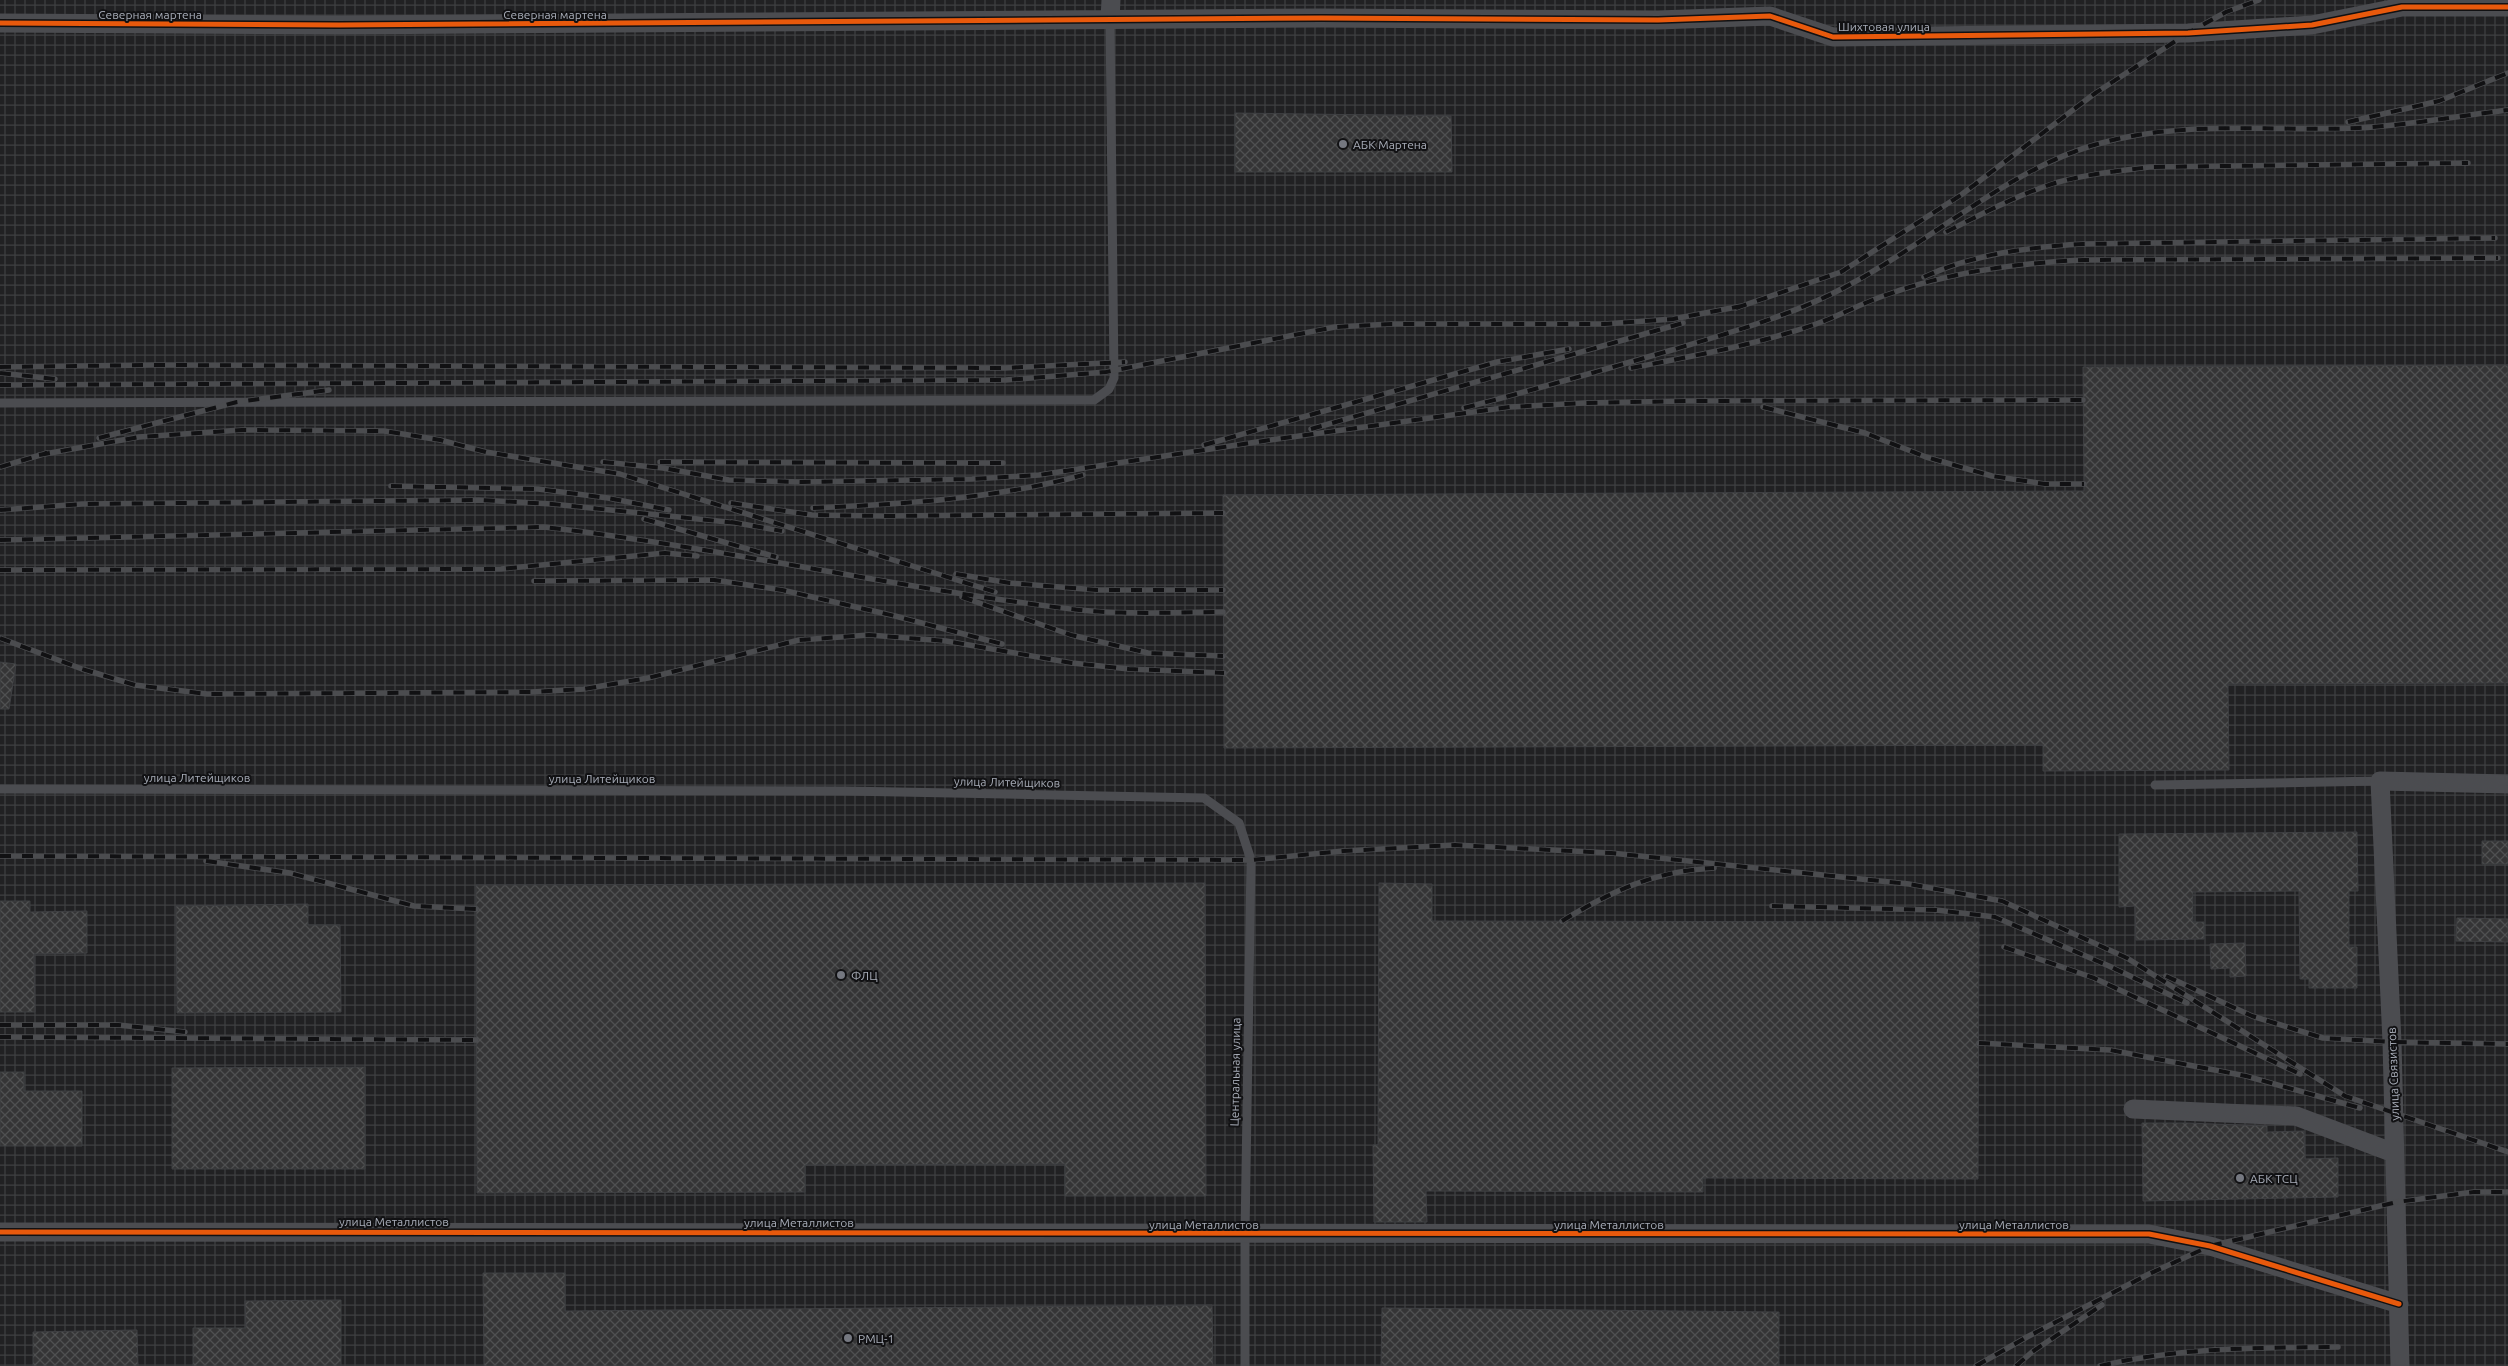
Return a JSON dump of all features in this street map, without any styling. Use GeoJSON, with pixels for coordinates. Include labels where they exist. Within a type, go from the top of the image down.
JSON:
{"type":"FeatureCollection","features":[{"type":"Feature","properties":{"kind":"street"},"geometry":{"type":"LineString","coordinates":[[1110,0],[1110,19]]}},
{"type":"Feature","properties":{"kind":"street","name":"Шихтовая улица"},"geometry":{"type":"LineString","coordinates":[[1110,19],[1658,20],[1770,16],[1832,37],[2188,33],[2312,25],[2402,6],[2508,7]]}},
{"type":"Feature","properties":{"kind":"street","name":"Северная мартена"},"geometry":{"type":"LineString","coordinates":[[0,23],[340,25],[1110,19]]}},
{"type":"Feature","properties":{"kind":"street"},"geometry":{"type":"LineString","coordinates":[[2380,781],[2508,784]]}},
{"type":"Feature","properties":{"kind":"street","name":"улица Связистов"},"geometry":{"type":"LineString","coordinates":[[2380,781],[2392,1042],[2400,1366]]}},
{"type":"Feature","properties":{"kind":"street"},"geometry":{"type":"LineString","coordinates":[[2133,1109],[2296,1116],[2394,1153]]}},
{"type":"Feature","properties":{"kind":"street","name":"улица Металлистов"},"geometry":{"type":"LineString","coordinates":[[0,1232],[2149,1234],[2210,1246],[2399,1304]]}},
{"type":"Feature","properties":{"kind":"lane"},"geometry":{"type":"LineString","coordinates":[[0,402],[1094,400],[1109,390],[1114,378],[1110,19]]}},
{"type":"Feature","properties":{"kind":"lane"},"geometry":{"type":"LineString","coordinates":[[2155,785],[2380,781]]}},
{"type":"Feature","properties":{"kind":"lane","name":"улица Литейщиков"},"geometry":{"type":"LineString","coordinates":[[0,789],[846,791],[1204,798]]}},
{"type":"Feature","properties":{"kind":"lane","name":"Центральная улица"},"geometry":{"type":"LineString","coordinates":[[1204,798],[1239,823],[1251,860],[1245,1234],[1245,1366]]}},
{"type":"Feature","properties":{"kind":"shaded area"},"geometry":{"type":"Polygon","coordinates":[[[0,0],[2508,0],[2508,1366],[0,1366],[0,0]]]}},
{"type":"Feature","properties":{"kind":"building","name":"АБК Мартена"},"geometry":{"type":"Polygon","coordinates":[[[1235,113],[1451,116],[1452,172],[1235,172],[1235,113]]]}},
{"type":"Feature","properties":{"kind":"building"},"geometry":{"type":"Polygon","coordinates":[[[2508,365],[2508,683],[2228,684],[2229,770],[2043,771],[2043,745],[1224,748],[1223,495],[2084,491],[2083,367],[2508,365]]]}},
{"type":"Feature","properties":{"kind":"building"},"geometry":{"type":"Polygon","coordinates":[[[0,662],[16,664],[9,709],[0,709],[0,662]]]}},
{"type":"Feature","properties":{"kind":"building"},"geometry":{"type":"Polygon","coordinates":[[[2357,832],[2358,891],[2349,891],[2349,947],[2357,947],[2357,988],[2309,988],[2309,979],[2300,979],[2299,891],[2193,892],[2193,922],[2204,922],[2204,939],[2136,940],[2135,906],[2119,907],[2119,834],[2357,832]]]}},
{"type":"Feature","properties":{"kind":"building"},"geometry":{"type":"Polygon","coordinates":[[[2482,841],[2508,841],[2508,864],[2482,864],[2482,841]]]}},
{"type":"Feature","properties":{"kind":"building","name":"ФЛЦ"},"geometry":{"type":"Polygon","coordinates":[[[1205,883],[1206,1196],[1065,1196],[1065,1164],[805,1165],[805,1192],[477,1193],[476,885],[1205,883]]]}},
{"type":"Feature","properties":{"kind":"building"},"geometry":{"type":"Polygon","coordinates":[[[1379,883],[1432,884],[1432,921],[1979,922],[1978,1179],[1703,1178],[1703,1192],[1426,1191],[1427,1222],[1374,1222],[1373,1145],[1378,1145],[1379,883]]]}},
{"type":"Feature","properties":{"kind":"building"},"geometry":{"type":"Polygon","coordinates":[[[0,901],[30,901],[30,912],[87,911],[87,953],[34,954],[35,1012],[0,1012],[0,901]]]}},
{"type":"Feature","properties":{"kind":"building"},"geometry":{"type":"Polygon","coordinates":[[[308,904],[308,925],[340,925],[341,1012],[177,1013],[176,906],[308,904]]]}},
{"type":"Feature","properties":{"kind":"building"},"geometry":{"type":"Polygon","coordinates":[[[2457,918],[2508,919],[2508,942],[2456,941],[2457,918]]]}},
{"type":"Feature","properties":{"kind":"building"},"geometry":{"type":"Polygon","coordinates":[[[2245,943],[2246,976],[2230,977],[2230,968],[2211,969],[2210,944],[2245,943]]]}},
{"type":"Feature","properties":{"kind":"building"},"geometry":{"type":"Polygon","coordinates":[[[365,1067],[365,1169],[172,1169],[172,1068],[365,1067]]]}},
{"type":"Feature","properties":{"kind":"building"},"geometry":{"type":"Polygon","coordinates":[[[0,1072],[24,1072],[24,1091],[82,1091],[82,1146],[0,1146],[0,1072]]]}},
{"type":"Feature","properties":{"kind":"building","name":"АБК ТСЦ"},"geometry":{"type":"Polygon","coordinates":[[[2142,1123],[2267,1126],[2267,1132],[2304,1131],[2305,1159],[2338,1158],[2338,1197],[2143,1201],[2142,1123]]]}},
{"type":"Feature","properties":{"kind":"building","name":"РМЦ-1"},"geometry":{"type":"Polygon","coordinates":[[[483,1273],[565,1273],[565,1311],[1212,1305],[1213,1366],[484,1366],[483,1273]]]}},
{"type":"Feature","properties":{"kind":"building"},"geometry":{"type":"Polygon","coordinates":[[[341,1300],[341,1366],[193,1366],[193,1328],[246,1328],[245,1301],[341,1300]]]}},
{"type":"Feature","properties":{"kind":"building"},"geometry":{"type":"Polygon","coordinates":[[[1382,1308],[1779,1312],[1779,1366],[1381,1366],[1382,1308]]]}},
{"type":"Feature","properties":{"kind":"building"},"geometry":{"type":"Polygon","coordinates":[[[137,1330],[138,1366],[33,1366],[33,1332],[137,1330]]]}},
{"type":"Feature","properties":{"kind":"railway"},"geometry":{"type":"LineString","coordinates":[[1736,308],[1841,272],[1961,195],[2094,94],[2188,33],[2226,12],[2259,0]]}},
{"type":"Feature","properties":{"kind":"railway"},"geometry":{"type":"LineString","coordinates":[[2348,122],[2439,101],[2508,73]]}},
{"type":"Feature","properties":{"kind":"railway"},"geometry":{"type":"LineString","coordinates":[[1464,408],[1695,343],[1762,322],[1807,305],[1828,296],[1879,268],[1999,189],[2062,157],[2094,145],[2127,137],[2193,129],[2378,127],[2508,110]]}},
{"type":"Feature","properties":{"kind":"railway"},"geometry":{"type":"LineString","coordinates":[[1946,232],[2027,193],[2055,183],[2114,171],[2150,167],[2468,163]]}},
{"type":"Feature","properties":{"kind":"railway"},"geometry":{"type":"LineString","coordinates":[[1924,277],[1982,257],[2063,245],[2495,238]]}},
{"type":"Feature","properties":{"kind":"railway"},"geometry":{"type":"LineString","coordinates":[[1631,368],[1770,338],[1816,324],[1877,298],[1910,287],[1934,280],[2008,266],[2083,260],[2498,258]]}},
{"type":"Feature","properties":{"kind":"railway"},"geometry":{"type":"LineString","coordinates":[[0,385],[1006,380],[1106,372],[1335,327],[1392,324],[1604,324],[1673,319],[1742,306]]}},
{"type":"Feature","properties":{"kind":"railway"},"geometry":{"type":"LineString","coordinates":[[1311,429],[1683,323]]}},
{"type":"Feature","properties":{"kind":"railway"},"geometry":{"type":"LineString","coordinates":[[1204,445],[1497,362],[1569,349]]}},
{"type":"Feature","properties":{"kind":"railway"},"geometry":{"type":"LineString","coordinates":[[0,367],[152,365],[1005,368],[1125,362]]}},
{"type":"Feature","properties":{"kind":"railway"},"geometry":{"type":"LineString","coordinates":[[0,373],[55,379]]}},
{"type":"Feature","properties":{"kind":"railway"},"geometry":{"type":"LineString","coordinates":[[99,438],[237,402],[329,390]]}},
{"type":"Feature","properties":{"kind":"railway"},"geometry":{"type":"LineString","coordinates":[[603,462],[663,468],[729,480],[802,482],[972,479],[1039,475],[1270,440],[1510,407],[1686,401],[2083,400]]}},
{"type":"Feature","properties":{"kind":"railway"},"geometry":{"type":"LineString","coordinates":[[1763,407],[1865,433],[1926,457],[1992,476],[2045,484],[2084,484]]}},
{"type":"Feature","properties":{"kind":"railway"},"geometry":{"type":"LineString","coordinates":[[39,455],[139,437],[242,430],[384,431],[440,440],[486,452],[620,474],[995,592]]}},
{"type":"Feature","properties":{"kind":"railway"},"geometry":{"type":"LineString","coordinates":[[0,467],[47,453]]}},
{"type":"Feature","properties":{"kind":"railway"},"geometry":{"type":"LineString","coordinates":[[660,462],[1003,463]]}},
{"type":"Feature","properties":{"kind":"railway"},"geometry":{"type":"LineString","coordinates":[[813,508],[881,505],[983,495],[1016,490],[1083,475]]}},
{"type":"Feature","properties":{"kind":"railway"},"geometry":{"type":"LineString","coordinates":[[391,486],[538,489],[608,498],[669,510]]}},
{"type":"Feature","properties":{"kind":"railway"},"geometry":{"type":"LineString","coordinates":[[0,510],[82,504],[479,500],[552,504],[737,523]]}},
{"type":"Feature","properties":{"kind":"railway"},"geometry":{"type":"LineString","coordinates":[[731,503],[812,515],[1223,513]]}},
{"type":"Feature","properties":{"kind":"railway"},"geometry":{"type":"LineString","coordinates":[[644,519],[776,557]]}},
{"type":"Feature","properties":{"kind":"railway"},"geometry":{"type":"LineString","coordinates":[[731,522],[782,531]]}},
{"type":"Feature","properties":{"kind":"railway"},"geometry":{"type":"LineString","coordinates":[[0,540],[544,527],[678,546],[945,591],[1079,610],[1133,613],[1223,612]]}},
{"type":"Feature","properties":{"kind":"railway"},"geometry":{"type":"LineString","coordinates":[[0,570],[501,569],[665,553],[697,556]]}},
{"type":"Feature","properties":{"kind":"railway"},"geometry":{"type":"LineString","coordinates":[[956,574],[1010,583],[1097,590],[1223,590]]}},
{"type":"Feature","properties":{"kind":"railway"},"geometry":{"type":"LineString","coordinates":[[534,581],[714,580],[782,590],[895,616],[1002,644]]}},
{"type":"Feature","properties":{"kind":"railway"},"geometry":{"type":"LineString","coordinates":[[962,597],[1071,635],[1148,653],[1223,656]]}},
{"type":"Feature","properties":{"kind":"railway"},"geometry":{"type":"LineString","coordinates":[[0,638],[82,669],[135,685],[207,694],[531,692],[584,689],[648,678],[799,640],[869,635],[946,641],[1072,663],[1129,669],[1224,673]]}},
{"type":"Feature","properties":{"kind":"railway"},"geometry":{"type":"LineString","coordinates":[[0,856],[1251,860],[1343,851],[1455,845],[1611,853],[1909,884],[2002,901],[2127,958],[2345,1096],[2508,1152]]}},
{"type":"Feature","properties":{"kind":"railway"},"geometry":{"type":"LineString","coordinates":[[206,861],[290,873],[414,906],[476,909]]}},
{"type":"Feature","properties":{"kind":"railway"},"geometry":{"type":"LineString","coordinates":[[1562,921],[1598,900],[1634,884],[1672,873],[1714,868]]}},
{"type":"Feature","properties":{"kind":"railway"},"geometry":{"type":"LineString","coordinates":[[1772,906],[1936,910],[1995,917],[2109,966],[2187,1003]]}},
{"type":"Feature","properties":{"kind":"railway"},"geometry":{"type":"LineString","coordinates":[[2004,947],[2094,978],[2300,1074]]}},
{"type":"Feature","properties":{"kind":"railway"},"geometry":{"type":"LineString","coordinates":[[2166,976],[2252,1016],[2323,1038],[2392,1042],[2508,1044]]}},
{"type":"Feature","properties":{"kind":"railway"},"geometry":{"type":"LineString","coordinates":[[0,1025],[118,1025],[185,1032]]}},
{"type":"Feature","properties":{"kind":"railway"},"geometry":{"type":"LineString","coordinates":[[0,1037],[476,1040]]}},
{"type":"Feature","properties":{"kind":"railway"},"geometry":{"type":"LineString","coordinates":[[1979,1043],[2110,1050],[2246,1076],[2360,1108]]}},
{"type":"Feature","properties":{"kind":"railway"},"geometry":{"type":"LineString","coordinates":[[1976,1366],[2027,1337],[2149,1274],[2210,1246],[2397,1202],[2474,1192],[2508,1192]]}},
{"type":"Feature","properties":{"kind":"railway"},"geometry":{"type":"LineString","coordinates":[[2016,1366],[2032,1352],[2102,1305]]}},
{"type":"Feature","properties":{"kind":"railway"},"geometry":{"type":"LineString","coordinates":[[2100,1366],[2159,1355],[2189,1352],[2248,1348],[2338,1347]]}},
{"type":"Feature","properties":{"kind":"cycle path"},"geometry":{"type":"LineString","coordinates":[[0,23],[339,25],[1321,18],[1658,20],[1770,16],[1833,37],[2188,33],[2312,25],[2402,7],[2508,7]]}},
{"type":"Feature","properties":{"kind":"cycle path"},"geometry":{"type":"LineString","coordinates":[[0,1232],[2149,1234],[2210,1246],[2399,1304]]}},
{"type":"Feature","properties":{"kind":"place","name":"АБК Мартена"},"geometry":{"type":"Point","coordinates":[1343,144]}},
{"type":"Feature","properties":{"kind":"place","name":"ФЛЦ"},"geometry":{"type":"Point","coordinates":[841,975]}},
{"type":"Feature","properties":{"kind":"place","name":"АБК ТСЦ"},"geometry":{"type":"Point","coordinates":[2240,1178]}},
{"type":"Feature","properties":{"kind":"place","name":"РМЦ-1"},"geometry":{"type":"Point","coordinates":[848,1338]}}]}
